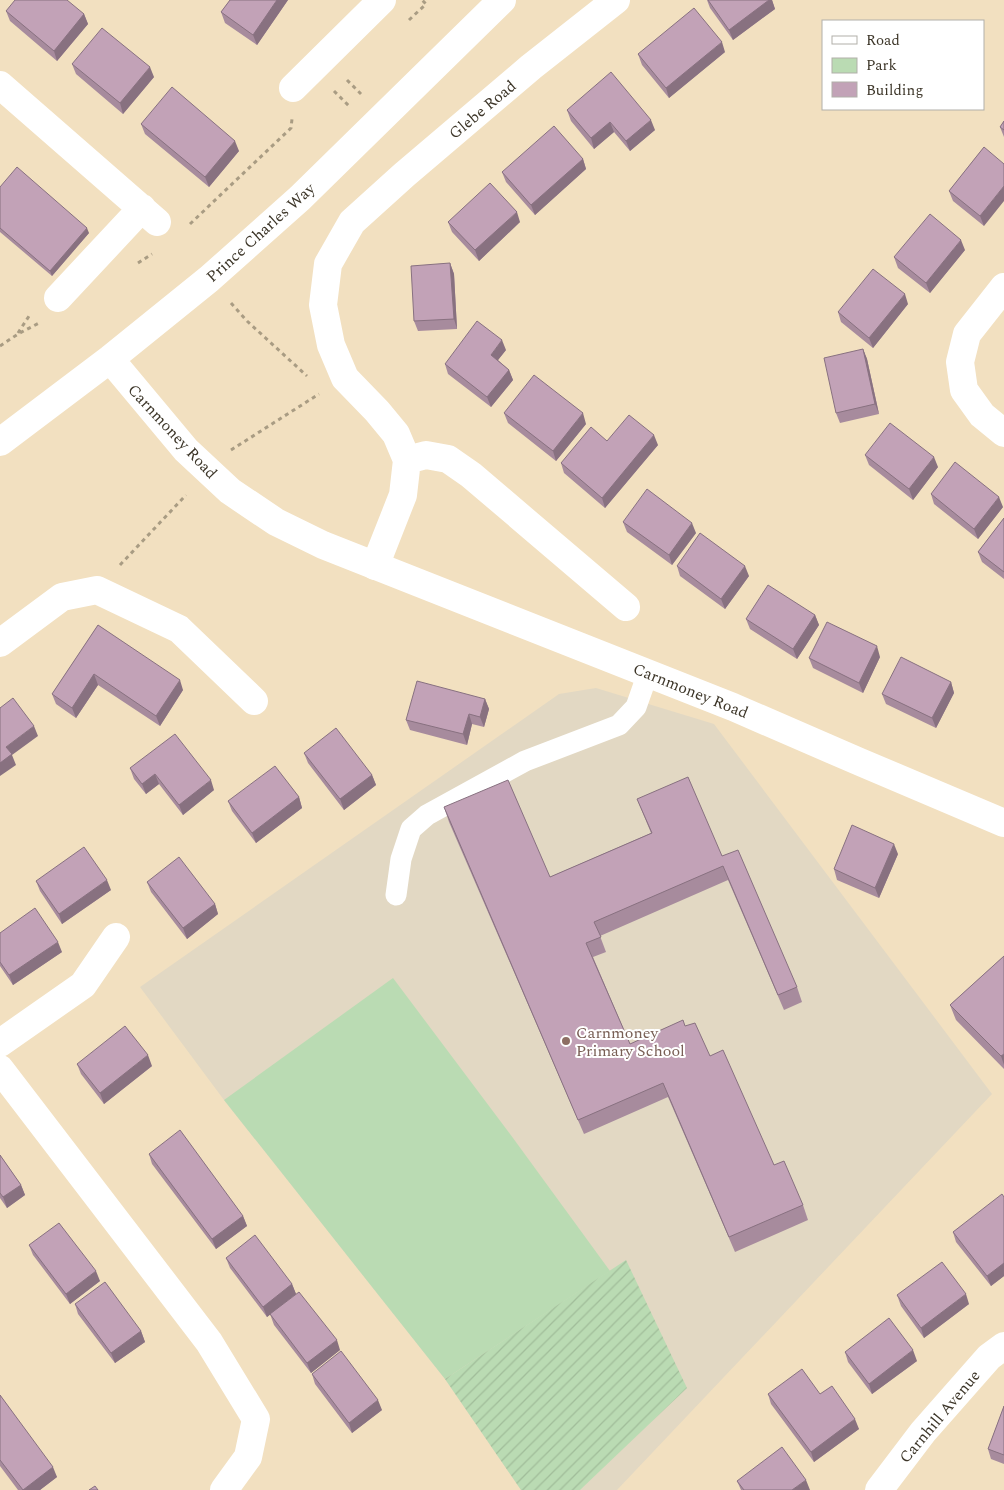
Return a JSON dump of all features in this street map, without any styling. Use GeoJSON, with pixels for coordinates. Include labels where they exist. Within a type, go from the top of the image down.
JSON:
{"type":"FeatureCollection","features":[{"type":"Feature","properties":{"kind":"street","name":"Prince Charles Way"},"geometry":{"type":"LineString","coordinates":[[0,442],[110,359],[209,278],[300,198],[502,0]]}},
{"type":"Feature","properties":{"kind":"street","name":"Glebe Road"},"geometry":{"type":"LineString","coordinates":[[407,460],[396,434],[345,378],[331,345],[323,305],[328,264],[352,222],[531,67],[616,0]]}},
{"type":"Feature","properties":{"kind":"street"},"geometry":{"type":"LineString","coordinates":[[293,88],[371,4]]}},
{"type":"Feature","properties":{"kind":"street"},"geometry":{"type":"LineString","coordinates":[[0,85],[149,215],[58,298]]}},
{"type":"Feature","properties":{"kind":"street"},"geometry":{"type":"LineString","coordinates":[[1004,287],[967,334],[960,362],[964,390],[982,415],[1004,433]]}},
{"type":"Feature","properties":{"kind":"street","name":"Carnmoney Road"},"geometry":{"type":"LineString","coordinates":[[110,359],[186,450],[230,491],[276,522],[323,545],[733,707],[1004,823]]}},
{"type":"Feature","properties":{"kind":"street"},"geometry":{"type":"LineString","coordinates":[[375,566],[403,495],[407,460],[426,455],[448,459],[471,475],[626,607]]}},
{"type":"Feature","properties":{"kind":"street"},"geometry":{"type":"LineString","coordinates":[[0,643],[62,597],[97,590],[180,628],[254,701]]}},
{"type":"Feature","properties":{"kind":"street"},"geometry":{"type":"LineString","coordinates":[[0,1043],[83,985],[116,936]]}},
{"type":"Feature","properties":{"kind":"street"},"geometry":{"type":"LineString","coordinates":[[0,1069],[209,1342],[256,1419],[248,1457],[224,1490]]}},
{"type":"Feature","properties":{"kind":"street","name":"Carnhill Avenue"},"geometry":{"type":"LineString","coordinates":[[879,1490],[930,1425],[989,1358],[1004,1346]]}},
{"type":"Feature","properties":{"kind":"lane"},"geometry":{"type":"LineString","coordinates":[[396,895],[401,859],[411,829],[416,824],[427,815],[525,761],[619,725],[636,707],[648,673]]}},
{"type":"Feature","properties":{"kind":"path"},"geometry":{"type":"LineString","coordinates":[[406,23],[426,4],[422,0]]}},
{"type":"Feature","properties":{"kind":"path"},"geometry":{"type":"LineString","coordinates":[[312,69],[378,122]]}},
{"type":"Feature","properties":{"kind":"path"},"geometry":{"type":"LineString","coordinates":[[353,74],[346,81],[378,122]]}},
{"type":"Feature","properties":{"kind":"path"},"geometry":{"type":"LineString","coordinates":[[209,278],[247,322],[309,378]]}},
{"type":"Feature","properties":{"kind":"shaded area","name":"Carnmoney Primary School"},"geometry":{"type":"Polygon","coordinates":[[[596,688],[714,724],[992,1094],[617,1490],[521,1490],[445,1379],[224,1100],[140,987],[559,694],[596,688]]]}},
{"type":"Feature","properties":{"kind":"green space"},"geometry":{"type":"Polygon","coordinates":[[[393,978],[610,1271],[445,1379],[224,1100],[393,978]]]}},
{"type":"Feature","properties":{"kind":"green space"},"geometry":{"type":"Polygon","coordinates":[[[626,1260],[687,1388],[580,1490],[521,1490],[445,1379],[626,1260]]]}},
{"type":"Feature","properties":{"kind":"building"},"geometry":{"type":"Polygon","coordinates":[[[15,0],[67,0],[84,14],[54,51],[6,11],[15,0]]]}},
{"type":"Feature","properties":{"kind":"building"},"geometry":{"type":"Polygon","coordinates":[[[230,0],[277,0],[253,35],[221,12],[230,0]]]}},
{"type":"Feature","properties":{"kind":"building"},"geometry":{"type":"Polygon","coordinates":[[[708,0],[769,0],[729,30],[708,0]]]}},
{"type":"Feature","properties":{"kind":"building"},"geometry":{"type":"Polygon","coordinates":[[[694,8],[722,42],[666,88],[638,54],[694,8]]]}},
{"type":"Feature","properties":{"kind":"building"},"geometry":{"type":"Polygon","coordinates":[[[102,28],[150,67],[120,103],[72,64],[102,28]]]}},
{"type":"Feature","properties":{"kind":"building"},"geometry":{"type":"Polygon","coordinates":[[[611,72],[651,120],[626,141],[610,122],[591,138],[567,110],[611,72]]]}},
{"type":"Feature","properties":{"kind":"building"},"geometry":{"type":"Polygon","coordinates":[[[172,87],[235,141],[205,177],[141,124],[172,87]]]}},
{"type":"Feature","properties":{"kind":"building"},"geometry":{"type":"Polygon","coordinates":[[[1004,121],[1004,130],[1000,127],[1004,121]]]}},
{"type":"Feature","properties":{"kind":"building"},"geometry":{"type":"Polygon","coordinates":[[[554,126],[583,159],[531,205],[502,172],[554,126]]]}},
{"type":"Feature","properties":{"kind":"building"},"geometry":{"type":"Polygon","coordinates":[[[984,147],[1004,164],[1004,186],[980,216],[949,191],[984,147]]]}},
{"type":"Feature","properties":{"kind":"building"},"geometry":{"type":"Polygon","coordinates":[[[17,167],[87,228],[50,271],[0,228],[0,187],[17,167]]]}},
{"type":"Feature","properties":{"kind":"building"},"geometry":{"type":"Polygon","coordinates":[[[490,183],[517,212],[475,250],[448,222],[490,183]]]}},
{"type":"Feature","properties":{"kind":"building"},"geometry":{"type":"Polygon","coordinates":[[[930,214],[961,240],[926,283],[894,257],[930,214]]]}},
{"type":"Feature","properties":{"kind":"building"},"geometry":{"type":"Polygon","coordinates":[[[450,263],[454,319],[414,321],[411,266],[450,263]]]}},
{"type":"Feature","properties":{"kind":"building"},"geometry":{"type":"Polygon","coordinates":[[[873,269],[905,294],[869,338],[838,312],[873,269]]]}},
{"type":"Feature","properties":{"kind":"building"},"geometry":{"type":"Polygon","coordinates":[[[477,321],[502,340],[491,355],[509,370],[487,397],[445,364],[477,321]]]}},
{"type":"Feature","properties":{"kind":"building"},"geometry":{"type":"Polygon","coordinates":[[[863,349],[875,404],[836,413],[824,358],[863,349]]]}},
{"type":"Feature","properties":{"kind":"building"},"geometry":{"type":"Polygon","coordinates":[[[534,375],[583,413],[553,451],[504,413],[534,375]]]}},
{"type":"Feature","properties":{"kind":"building"},"geometry":{"type":"Polygon","coordinates":[[[629,415],[654,435],[602,498],[561,463],[591,427],[607,441],[629,415]]]}},
{"type":"Feature","properties":{"kind":"building"},"geometry":{"type":"Polygon","coordinates":[[[890,423],[934,457],[909,489],[865,455],[890,423]]]}},
{"type":"Feature","properties":{"kind":"building"},"geometry":{"type":"Polygon","coordinates":[[[955,462],[999,497],[974,529],[931,494],[955,462]]]}},
{"type":"Feature","properties":{"kind":"building"},"geometry":{"type":"Polygon","coordinates":[[[647,489],[692,523],[669,555],[623,522],[647,489]]]}},
{"type":"Feature","properties":{"kind":"building"},"geometry":{"type":"Polygon","coordinates":[[[1004,518],[1004,572],[978,552],[1004,518]]]}},
{"type":"Feature","properties":{"kind":"building"},"geometry":{"type":"Polygon","coordinates":[[[700,533],[745,566],[721,599],[677,566],[700,533]]]}},
{"type":"Feature","properties":{"kind":"building"},"geometry":{"type":"Polygon","coordinates":[[[768,585],[815,615],[793,649],[746,619],[768,585]]]}},
{"type":"Feature","properties":{"kind":"building"},"geometry":{"type":"Polygon","coordinates":[[[827,622],[877,646],[859,683],[809,658],[827,622]]]}},
{"type":"Feature","properties":{"kind":"building"},"geometry":{"type":"Polygon","coordinates":[[[98,625],[180,680],[156,716],[94,674],[72,708],[52,694],[98,625]]]}},
{"type":"Feature","properties":{"kind":"building"},"geometry":{"type":"Polygon","coordinates":[[[901,657],[951,682],[932,718],[882,694],[901,657]]]}},
{"type":"Feature","properties":{"kind":"building"},"geometry":{"type":"Polygon","coordinates":[[[417,681],[485,699],[480,717],[469,714],[463,734],[406,720],[417,681]]]}},
{"type":"Feature","properties":{"kind":"building"},"geometry":{"type":"Polygon","coordinates":[[[13,698],[34,726],[6,747],[12,754],[0,763],[0,708],[13,698]]]}},
{"type":"Feature","properties":{"kind":"building"},"geometry":{"type":"Polygon","coordinates":[[[336,728],[372,775],[340,799],[304,753],[336,728]]]}},
{"type":"Feature","properties":{"kind":"building"},"geometry":{"type":"Polygon","coordinates":[[[175,734],[211,780],[179,805],[155,774],[142,784],[130,768],[175,734]]]}},
{"type":"Feature","properties":{"kind":"building"},"geometry":{"type":"Polygon","coordinates":[[[275,766],[299,797],[252,833],[228,801],[275,766]]]}},
{"type":"Feature","properties":{"kind":"building"},"geometry":{"type":"Polygon","coordinates":[[[688,777],[722,856],[738,850],[797,987],[778,995],[723,866],[594,922],[601,937],[586,943],[630,1044],[683,1020],[685,1026],[695,1023],[710,1056],[723,1050],[774,1165],[784,1161],[803,1205],[729,1237],[663,1083],[578,1120],[444,807],[508,780],[550,877],[652,833],[637,799],[688,777]]]}},
{"type":"Feature","properties":{"kind":"building"},"geometry":{"type":"Polygon","coordinates":[[[852,825],[894,844],[875,888],[834,869],[852,825]]]}},
{"type":"Feature","properties":{"kind":"building"},"geometry":{"type":"Polygon","coordinates":[[[84,847],[107,880],[59,914],[36,881],[84,847]]]}},
{"type":"Feature","properties":{"kind":"building"},"geometry":{"type":"Polygon","coordinates":[[[179,857],[215,904],[183,928],[147,882],[179,857]]]}},
{"type":"Feature","properties":{"kind":"building"},"geometry":{"type":"Polygon","coordinates":[[[35,908],[58,942],[9,975],[0,962],[0,933],[35,908]]]}},
{"type":"Feature","properties":{"kind":"building"},"geometry":{"type":"Polygon","coordinates":[[[1004,956],[1004,1054],[1001,1056],[950,1005],[1004,956]]]}},
{"type":"Feature","properties":{"kind":"building"},"geometry":{"type":"Polygon","coordinates":[[[125,1026],[148,1055],[100,1093],[77,1064],[125,1026]]]}},
{"type":"Feature","properties":{"kind":"building"},"geometry":{"type":"Polygon","coordinates":[[[180,1130],[243,1216],[212,1239],[149,1154],[180,1130]]]}},
{"type":"Feature","properties":{"kind":"building"},"geometry":{"type":"Polygon","coordinates":[[[0,1155],[21,1185],[3,1197],[0,1193],[0,1155]]]}},
{"type":"Feature","properties":{"kind":"building"},"geometry":{"type":"Polygon","coordinates":[[[1002,1194],[1004,1197],[1004,1263],[987,1276],[953,1232],[1002,1194]]]}},
{"type":"Feature","properties":{"kind":"building"},"geometry":{"type":"Polygon","coordinates":[[[59,1223],[96,1271],[66,1294],[29,1245],[59,1223]]]}},
{"type":"Feature","properties":{"kind":"building"},"geometry":{"type":"Polygon","coordinates":[[[255,1235],[292,1284],[263,1307],[226,1258],[255,1235]]]}},
{"type":"Feature","properties":{"kind":"building"},"geometry":{"type":"Polygon","coordinates":[[[942,1262],[966,1294],[921,1328],[897,1295],[942,1262]]]}},
{"type":"Feature","properties":{"kind":"building"},"geometry":{"type":"Polygon","coordinates":[[[105,1282],[141,1331],[111,1353],[75,1304],[105,1282]]]}},
{"type":"Feature","properties":{"kind":"building"},"geometry":{"type":"Polygon","coordinates":[[[299,1292],[337,1340],[307,1363],[270,1314],[299,1292]]]}},
{"type":"Feature","properties":{"kind":"building"},"geometry":{"type":"Polygon","coordinates":[[[889,1318],[913,1350],[869,1384],[845,1352],[889,1318]]]}},
{"type":"Feature","properties":{"kind":"building"},"geometry":{"type":"Polygon","coordinates":[[[341,1351],[378,1400],[349,1423],[312,1374],[341,1351]]]}},
{"type":"Feature","properties":{"kind":"building"},"geometry":{"type":"Polygon","coordinates":[[[802,1369],[820,1394],[832,1386],[855,1419],[811,1452],[768,1394],[802,1369]]]}},
{"type":"Feature","properties":{"kind":"building"},"geometry":{"type":"Polygon","coordinates":[[[0,1395],[53,1467],[23,1490],[0,1460],[0,1395]]]}},
{"type":"Feature","properties":{"kind":"building"},"geometry":{"type":"Polygon","coordinates":[[[1004,1406],[1004,1455],[988,1449],[1004,1406]]]}},
{"type":"Feature","properties":{"kind":"building"},"geometry":{"type":"Polygon","coordinates":[[[782,1447],[806,1480],[792,1490],[744,1490],[737,1481],[782,1447]]]}},
{"type":"Feature","properties":{"kind":"building"},"geometry":{"type":"Polygon","coordinates":[[[95,1486],[98,1490],[89,1490],[95,1486]]]}},
{"type":"Feature","properties":{"kind":"place","name":"Carnmoney Primary School"},"geometry":{"type":"Point","coordinates":[566,1041]}}]}
